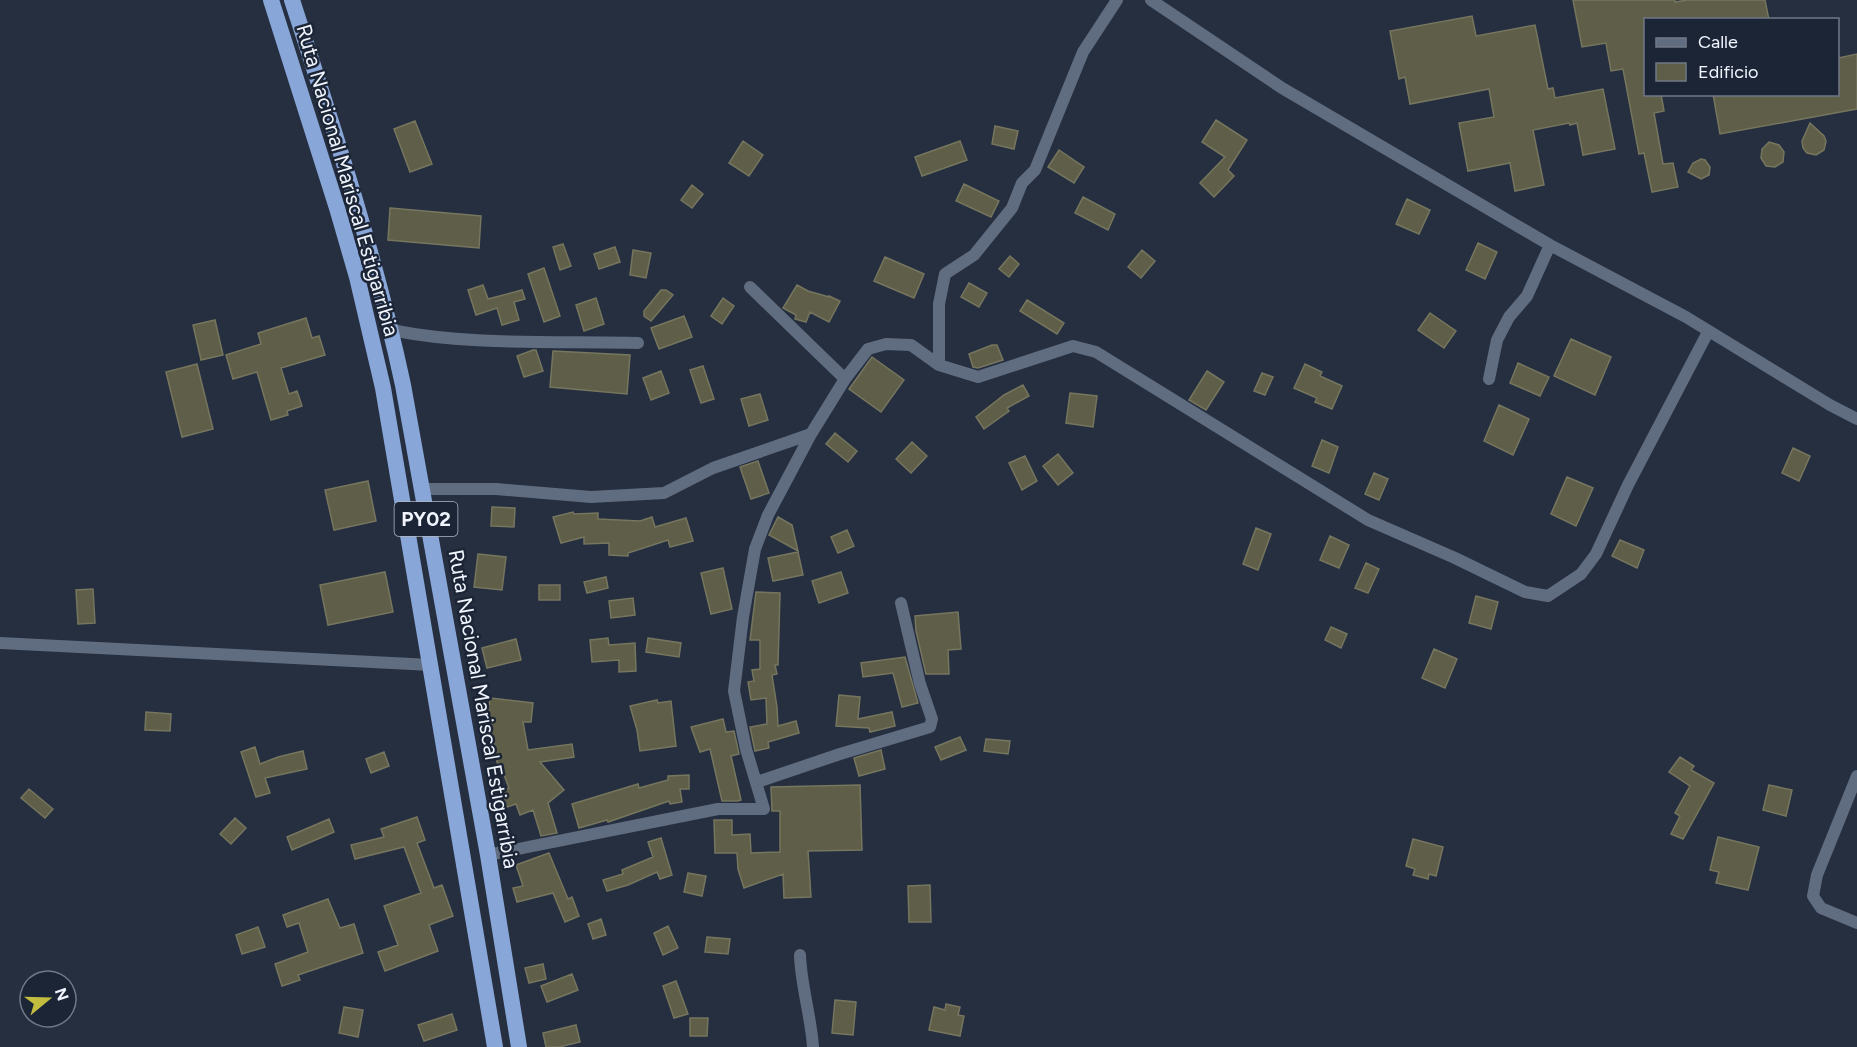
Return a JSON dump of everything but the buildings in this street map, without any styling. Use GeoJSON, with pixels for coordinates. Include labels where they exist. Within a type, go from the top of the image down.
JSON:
{"type":"FeatureCollection","features":[{"type":"Feature","properties":{"kind":"highway","name":"Ruta Nacional Mariscal Estigarribia"},"geometry":{"type":"LineString","coordinates":[[271,0],[338,208],[383,388],[495,1047]]}},
{"type":"Feature","properties":{"kind":"highway","name":"Ruta Nacional Mariscal Estigarribia"},"geometry":{"type":"LineString","coordinates":[[292,0],[357,202],[403,385],[488,855],[519,1047]]}},
{"type":"Feature","properties":{"kind":"street"},"geometry":{"type":"LineString","coordinates":[[939,364],[939,304],[945,274],[974,255],[1011,207],[1022,183],[1035,170],[1083,52],[1117,0]]}},
{"type":"Feature","properties":{"kind":"street"},"geometry":{"type":"LineString","coordinates":[[1151,0],[1282,88],[1550,245],[1686,317],[1830,405],[1857,419]]}},
{"type":"Feature","properties":{"kind":"street"},"geometry":{"type":"LineString","coordinates":[[1489,379],[1497,340],[1509,317],[1527,296],[1550,245]]}},
{"type":"Feature","properties":{"kind":"street"},"geometry":{"type":"LineString","coordinates":[[750,287],[845,379]]}},
{"type":"Feature","properties":{"kind":"street"},"geometry":{"type":"LineString","coordinates":[[391,330],[423,336],[483,340],[638,343]]}},
{"type":"Feature","properties":{"kind":"street"},"geometry":{"type":"LineString","coordinates":[[488,855],[718,809],[764,809],[746,749],[735,692],[743,617],[755,549],[768,515],[811,434],[845,379],[868,349],[886,344],[911,345],[939,364],[978,377],[1073,346],[1096,352],[1368,520],[1525,592],[1548,596],[1581,574],[1596,555],[1648,445],[1708,332]]}},
{"type":"Feature","properties":{"kind":"street"},"geometry":{"type":"LineString","coordinates":[[421,489],[496,489],[591,497],[664,493],[713,468],[811,434]]}},
{"type":"Feature","properties":{"kind":"street"},"geometry":{"type":"LineString","coordinates":[[757,782],[930,727],[932,719],[920,684],[902,603]]}},
{"type":"Feature","properties":{"kind":"street"},"geometry":{"type":"LineString","coordinates":[[0,643],[430,665]]}},
{"type":"Feature","properties":{"kind":"street"},"geometry":{"type":"LineString","coordinates":[[1857,776],[1817,875],[1813,896],[1821,908],[1857,923]]}},
{"type":"Feature","properties":{"kind":"street"},"geometry":{"type":"LineString","coordinates":[[800,955],[801,981],[810,1018],[813,1047]]}}]}
